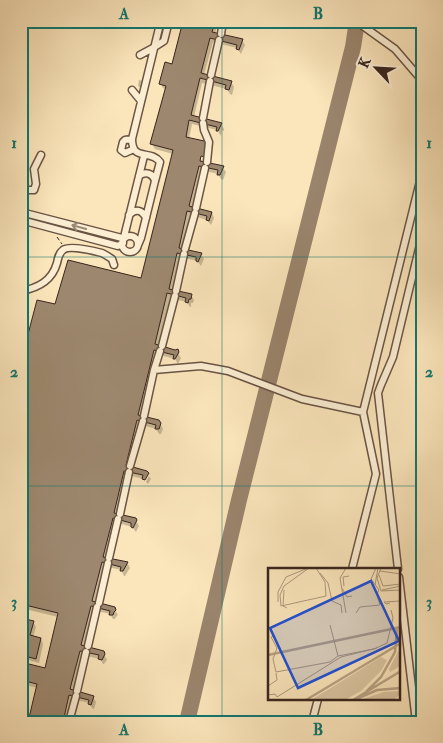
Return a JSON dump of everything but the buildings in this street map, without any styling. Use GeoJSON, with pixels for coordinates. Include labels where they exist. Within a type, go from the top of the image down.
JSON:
{"type":"FeatureCollection","features":[{"type":"Feature","properties":{"kind":"lane"},"geometry":{"type":"LineString","coordinates":[[140,53],[164,40],[170,21]]}},
{"type":"Feature","properties":{"kind":"lane"},"geometry":{"type":"LineString","coordinates":[[70,722],[154,370],[176,293],[206,165],[209,142],[204,130],[203,120],[210,78],[224,21]]}},
{"type":"Feature","properties":{"kind":"lane"},"geometry":{"type":"LineString","coordinates":[[356,21],[395,49],[420,78],[422,88]]}},
{"type":"Feature","properties":{"kind":"lane"},"geometry":{"type":"LineString","coordinates":[[21,212],[122,238],[126,250],[135,250],[146,218],[160,162],[156,157],[144,156],[134,150],[132,139],[159,24],[167,31]]}},
{"type":"Feature","properties":{"kind":"lane"},"geometry":{"type":"LineString","coordinates":[[132,88],[142,99]]}},
{"type":"Feature","properties":{"kind":"lane"},"geometry":{"type":"LineString","coordinates":[[132,139],[125,140],[121,150],[124,153],[134,150]]}},
{"type":"Feature","properties":{"kind":"lane"},"geometry":{"type":"LineString","coordinates":[[21,190],[34,190],[36,184],[34,169],[41,155]]}},
{"type":"Feature","properties":{"kind":"lane"},"geometry":{"type":"LineString","coordinates":[[123,243],[144,156]]}},
{"type":"Feature","properties":{"kind":"lane"},"geometry":{"type":"LineString","coordinates":[[139,176],[148,173],[155,180]]}},
{"type":"Feature","properties":{"kind":"lane"},"geometry":{"type":"LineString","coordinates":[[352,568],[376,474],[363,412],[422,173]]}},
{"type":"Feature","properties":{"kind":"lane"},"geometry":{"type":"LineString","coordinates":[[129,215],[134,211],[139,211],[146,218]]}},
{"type":"Feature","properties":{"kind":"lane"},"geometry":{"type":"LineString","coordinates":[[21,220],[118,246],[123,243],[125,238],[132,236],[137,240],[138,245]]}},
{"type":"Feature","properties":{"kind":"lane"},"geometry":{"type":"LineString","coordinates":[[398,568],[378,393],[393,357],[422,236]]}},
{"type":"Feature","properties":{"kind":"lane"},"geometry":{"type":"LineString","coordinates":[[21,291],[33,289],[43,284],[56,266],[58,256],[62,250],[68,247],[103,254],[112,259],[114,264]]}},
{"type":"Feature","properties":{"kind":"lane"},"geometry":{"type":"LineString","coordinates":[[154,370],[201,366],[228,371],[302,400],[363,412]]}},
{"type":"Feature","properties":{"kind":"lane"},"geometry":{"type":"LineString","coordinates":[[400,586],[416,722]]}},
{"type":"Feature","properties":{"kind":"lane"},"geometry":{"type":"LineString","coordinates":[[312,722],[318,700]]}},
{"type":"Feature","properties":{"kind":"path"},"geometry":{"type":"LineString","coordinates":[[56,235],[65,249]]}},
{"type":"Feature","properties":{"kind":"taxiway"},"geometry":{"type":"LineString","coordinates":[[187,722],[239,500],[353,47],[357,21]]}}]}
